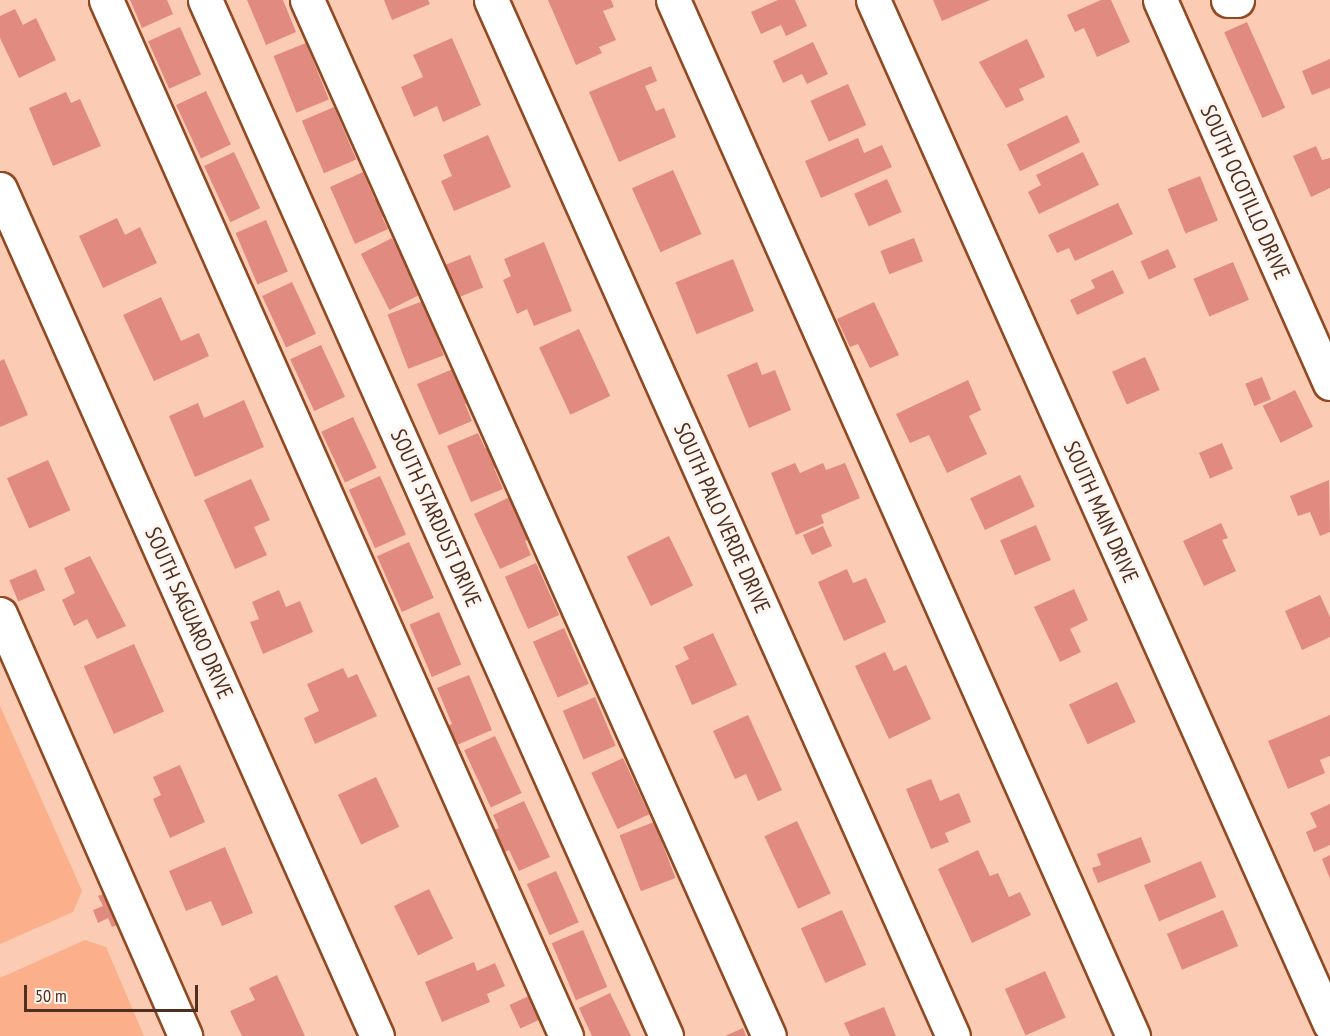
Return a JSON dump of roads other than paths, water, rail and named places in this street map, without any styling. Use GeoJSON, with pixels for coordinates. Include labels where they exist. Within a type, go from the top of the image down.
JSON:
{"type":"FeatureCollection","features":[{"type":"Feature","properties":{"kind":"street"},"geometry":{"type":"LineString","coordinates":[[106,0],[566,1036]]}},
{"type":"Feature","properties":{"kind":"street","name":"SOUTH STARDUST DRIVE"},"geometry":{"type":"LineString","coordinates":[[205,0],[666,1036]]}},
{"type":"Feature","properties":{"kind":"street"},"geometry":{"type":"LineString","coordinates":[[307,0],[769,1036]]}},
{"type":"Feature","properties":{"kind":"street","name":"SOUTH PALO VERDE DRIVE"},"geometry":{"type":"LineString","coordinates":[[491,0],[952,1036]]}},
{"type":"Feature","properties":{"kind":"street"},"geometry":{"type":"LineString","coordinates":[[673,0],[1133,1036]]}},
{"type":"Feature","properties":{"kind":"street","name":"SOUTH MAIN DRIVE"},"geometry":{"type":"LineString","coordinates":[[873,0],[1330,1024]]}},
{"type":"Feature","properties":{"kind":"street","name":"SOUTH OCOTILLO DRIVE"},"geometry":{"type":"LineString","coordinates":[[1160,0],[1330,383]]}},
{"type":"Feature","properties":{"kind":"street"},"geometry":{"type":"LineString","coordinates":[[1228,0],[1237,0]]}},
{"type":"Feature","properties":{"kind":"street","name":"SOUTH SAGUARO DRIVE"},"geometry":{"type":"LineString","coordinates":[[0,189],[377,1036]]}},
{"type":"Feature","properties":{"kind":"street"},"geometry":{"type":"LineString","coordinates":[[0,614],[184,1036]]}}]}
